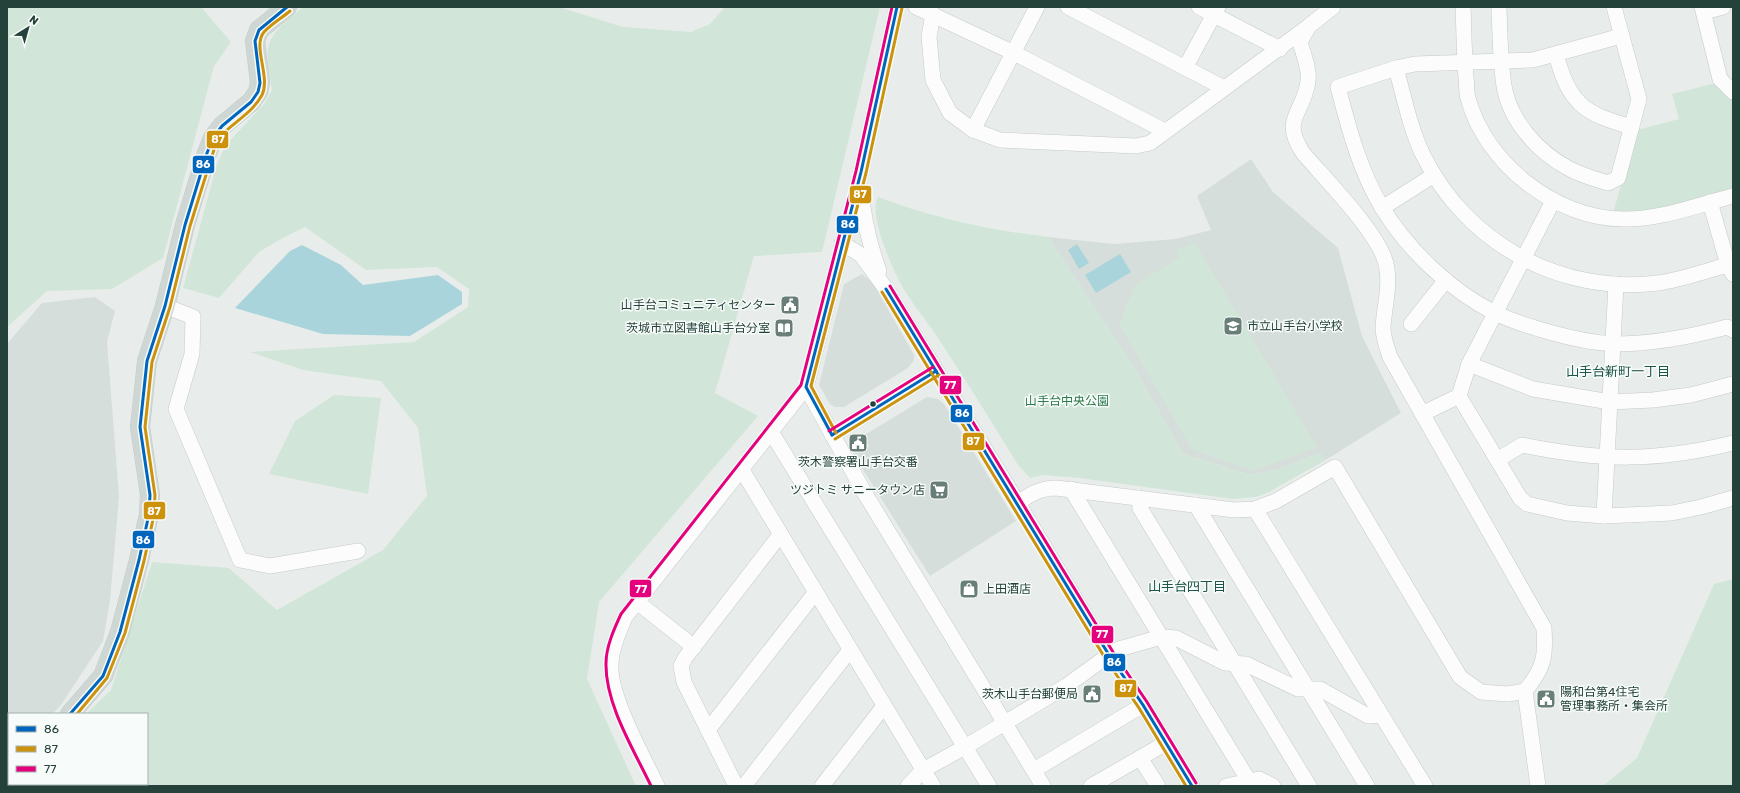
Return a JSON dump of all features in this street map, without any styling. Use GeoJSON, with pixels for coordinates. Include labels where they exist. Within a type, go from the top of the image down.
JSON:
{"type":"FeatureCollection","features":[{"type":"Feature","properties":{"kind":"main road"},"geometry":{"type":"LineString","coordinates":[[71,713],[103,676],[120,632],[139,560],[149,514],[150,495],[140,427],[147,361],[165,306],[185,226],[207,153],[213,138],[222,126],[251,102],[258,92],[260,83],[255,40],[259,30],[287,7]]}},
{"type":"Feature","properties":{"kind":"street"},"geometry":{"type":"LineString","coordinates":[[657,786],[613,690],[610,664],[615,640],[626,616],[806,388],[861,172],[897,7]]}},
{"type":"Feature","properties":{"kind":"street"},"geometry":{"type":"LineString","coordinates":[[973,130],[1037,7]]}},
{"type":"Feature","properties":{"kind":"street"},"geometry":{"type":"LineString","coordinates":[[1068,7],[1224,88]]}},
{"type":"Feature","properties":{"kind":"street"},"geometry":{"type":"LineString","coordinates":[[1199,7],[1216,11],[1280,49]]}},
{"type":"Feature","properties":{"kind":"street"},"geometry":{"type":"LineString","coordinates":[[925,10],[933,80],[950,113],[973,130],[1000,140],[1136,146],[1150,143],[1224,88],[1280,49],[1333,7]]}},
{"type":"Feature","properties":{"kind":"street"},"geometry":{"type":"LineString","coordinates":[[1464,7],[1465,64],[1468,98],[1479,127],[1499,156],[1529,186],[1553,201],[1577,212],[1623,220],[1648,218],[1733,196]]}},
{"type":"Feature","properties":{"kind":"street"},"geometry":{"type":"LineString","coordinates":[[1499,7],[1504,88],[1512,109],[1523,130],[1552,158],[1569,169],[1608,183],[1618,178],[1639,99],[1614,7]]}},
{"type":"Feature","properties":{"kind":"street"},"geometry":{"type":"LineString","coordinates":[[1723,7],[1703,10],[1720,79],[1733,92]]}},
{"type":"Feature","properties":{"kind":"street"},"geometry":{"type":"LineString","coordinates":[[925,10],[1014,53],[1166,131]]}},
{"type":"Feature","properties":{"kind":"street"},"geometry":{"type":"LineString","coordinates":[[1185,68],[1216,11]]}},
{"type":"Feature","properties":{"kind":"street"},"geometry":{"type":"LineString","coordinates":[[1018,503],[1029,495],[1045,488],[1072,489],[1234,510],[1255,509],[1276,501],[1335,467],[1460,676],[1480,692],[1508,694],[1525,691],[1538,675],[1546,651],[1544,628],[1390,357],[1383,330],[1388,288],[1387,265],[1382,249],[1366,227],[1303,153],[1294,140],[1293,127],[1295,113],[1304,99],[1309,80],[1300,42],[1309,26]]}},
{"type":"Feature","properties":{"kind":"street"},"geometry":{"type":"LineString","coordinates":[[1621,36],[1533,60],[1465,64],[1415,64],[1396,68],[1338,87],[1350,133],[1365,175],[1382,208],[1400,233],[1422,258],[1446,280],[1494,312],[1529,326],[1575,339],[1613,344],[1652,342],[1682,338],[1727,327],[1733,330]]}},
{"type":"Feature","properties":{"kind":"street"},"geometry":{"type":"LineString","coordinates":[[1556,54],[1561,73],[1569,90],[1580,104],[1593,114],[1632,127]]}},
{"type":"Feature","properties":{"kind":"street"},"geometry":{"type":"LineString","coordinates":[[1396,68],[1410,120],[1422,154],[1434,175],[1449,197],[1466,217],[1489,237],[1523,259],[1572,276],[1616,284],[1658,283],[1731,270],[1710,202]]}},
{"type":"Feature","properties":{"kind":"street"},"geometry":{"type":"LineString","coordinates":[[861,172],[863,215],[871,248],[886,289]]}},
{"type":"Feature","properties":{"kind":"street"},"geometry":{"type":"LineString","coordinates":[[1382,208],[1434,175]]}},
{"type":"Feature","properties":{"kind":"street"},"geometry":{"type":"LineString","coordinates":[[1422,414],[1458,396],[1469,364],[1494,312],[1553,201]]}},
{"type":"Feature","properties":{"kind":"street"},"geometry":{"type":"LineString","coordinates":[[842,243],[861,254],[886,289],[1018,503],[1109,655],[1143,705],[1192,786]]}},
{"type":"Feature","properties":{"kind":"street"},"geometry":{"type":"LineString","coordinates":[[1411,324],[1446,280]]}},
{"type":"Feature","properties":{"kind":"street"},"geometry":{"type":"LineString","coordinates":[[1604,516],[1616,284]]}},
{"type":"Feature","properties":{"kind":"street"},"geometry":{"type":"LineString","coordinates":[[165,306],[193,317],[192,354],[176,409],[240,560],[270,566],[358,551]]}},
{"type":"Feature","properties":{"kind":"street"},"geometry":{"type":"LineString","coordinates":[[1469,364],[1533,389],[1610,402],[1653,400],[1691,395],[1733,384]]}},
{"type":"Feature","properties":{"kind":"street"},"geometry":{"type":"LineString","coordinates":[[832,435],[936,371]]}},
{"type":"Feature","properties":{"kind":"street"},"geometry":{"type":"LineString","coordinates":[[806,388],[864,492],[1044,786]]}},
{"type":"Feature","properties":{"kind":"street"},"geometry":{"type":"LineString","coordinates":[[1458,396],[1520,498],[1527,504],[1567,513],[1604,516],[1672,513],[1733,498]]}},
{"type":"Feature","properties":{"kind":"street"},"geometry":{"type":"LineString","coordinates":[[771,432],[989,786]]}},
{"type":"Feature","properties":{"kind":"street"},"geometry":{"type":"LineString","coordinates":[[1497,460],[1522,445],[1563,454],[1608,458],[1647,458],[1733,442]]}},
{"type":"Feature","properties":{"kind":"street"},"geometry":{"type":"LineString","coordinates":[[742,470],[933,786]]}},
{"type":"Feature","properties":{"kind":"street"},"geometry":{"type":"LineString","coordinates":[[1072,489],[1250,783]]}},
{"type":"Feature","properties":{"kind":"street"},"geometry":{"type":"LineString","coordinates":[[1139,498],[1140,508],[1309,786]]}},
{"type":"Feature","properties":{"kind":"street"},"geometry":{"type":"LineString","coordinates":[[1196,505],[1367,786]]}},
{"type":"Feature","properties":{"kind":"street"},"geometry":{"type":"LineString","coordinates":[[1255,509],[1425,786]]}},
{"type":"Feature","properties":{"kind":"street"},"geometry":{"type":"LineString","coordinates":[[736,786],[684,682],[681,666],[780,535]]}},
{"type":"Feature","properties":{"kind":"street"},"geometry":{"type":"LineString","coordinates":[[708,730],[815,593]]}},
{"type":"Feature","properties":{"kind":"street"},"geometry":{"type":"LineString","coordinates":[[637,602],[694,647]]}},
{"type":"Feature","properties":{"kind":"street"},"geometry":{"type":"LineString","coordinates":[[908,786],[923,770],[965,747],[1066,686],[1119,649],[1161,637],[1176,638],[1225,664],[1246,664],[1298,689],[1320,689],[1368,716],[1382,716]]}},
{"type":"Feature","properties":{"kind":"street"},"geometry":{"type":"LineString","coordinates":[[744,786],[850,650]]}},
{"type":"Feature","properties":{"kind":"street"},"geometry":{"type":"LineString","coordinates":[[1525,691],[1538,786]]}},
{"type":"Feature","properties":{"kind":"street"},"geometry":{"type":"LineString","coordinates":[[1034,770],[1143,705]]}},
{"type":"Feature","properties":{"kind":"street"},"geometry":{"type":"LineString","coordinates":[[822,786],[884,706]]}},
{"type":"Feature","properties":{"kind":"street"},"geometry":{"type":"LineString","coordinates":[[1091,786],[1166,743]]}},
{"type":"Feature","properties":{"kind":"street"},"geometry":{"type":"LineString","coordinates":[[1140,758],[1156,785]]}},
{"type":"Feature","properties":{"kind":"street"},"geometry":{"type":"LineString","coordinates":[[1226,786],[1250,783],[1259,779],[1273,786]]}},
{"type":"Feature","properties":{"kind":"shaded area","name":"市立山手台小学校"},"geometry":{"type":"Polygon","coordinates":[[[1251,159],[1273,192],[1338,248],[1362,336],[1401,413],[1324,461],[1320,453],[1279,469],[1250,475],[1183,454],[1132,364],[1048,237],[1114,244],[1175,239],[1211,230],[1197,196],[1251,159]]]}},
{"type":"Feature","properties":{"kind":"shaded area"},"geometry":{"type":"Polygon","coordinates":[[[862,274],[873,283],[914,355],[914,360],[908,368],[844,407],[835,407],[830,404],[819,385],[844,284],[862,274]]]}},
{"type":"Feature","properties":{"kind":"shaded area"},"geometry":{"type":"Polygon","coordinates":[[[95,297],[115,311],[107,342],[119,497],[110,601],[103,641],[61,705],[53,713],[8,713],[7,759],[7,344],[42,303],[95,297]]]}},
{"type":"Feature","properties":{"kind":"shaded area"},"geometry":{"type":"Polygon","coordinates":[[[927,397],[938,399],[944,404],[1016,521],[930,576],[853,454],[869,446],[863,436],[927,397]]]}},
{"type":"Feature","properties":{"kind":"green space"},"geometry":{"type":"Polygon","coordinates":[[[7,7],[201,7],[231,42],[214,66],[163,258],[112,289],[47,291],[7,327],[7,7]]]}},
{"type":"Feature","properties":{"kind":"green space"},"geometry":{"type":"Polygon","coordinates":[[[303,7],[559,7],[623,27],[691,32],[710,24],[725,7],[880,7],[822,252],[754,256],[715,393],[758,416],[599,602],[587,679],[636,786],[68,786],[148,785],[148,713],[87,713],[111,690],[152,562],[229,568],[277,610],[383,550],[427,496],[418,428],[381,381],[303,370],[250,352],[414,342],[468,307],[469,289],[437,267],[366,270],[305,227],[259,252],[219,298],[183,288],[217,164],[225,146],[264,104],[272,90],[268,61],[270,42],[274,34],[290,17],[303,7]]]}},
{"type":"Feature","properties":{"kind":"green space"},"geometry":{"type":"Polygon","coordinates":[[[1716,83],[1733,99],[1733,192],[1657,212],[1613,213],[1638,128],[1641,129],[1679,119],[1672,94],[1716,83]]]}},
{"type":"Feature","properties":{"kind":"green space","name":"山手台中央公園"},"geometry":{"type":"Polygon","coordinates":[[[878,197],[941,217],[983,227],[1048,237],[1132,364],[1183,454],[1250,475],[1279,469],[1320,453],[1324,461],[1269,492],[1256,497],[1233,499],[1079,478],[1043,475],[1030,478],[1018,465],[934,332],[902,286],[882,242],[876,216],[878,197]]]}},
{"type":"Feature","properties":{"kind":"green space"},"geometry":{"type":"Polygon","coordinates":[[[1195,243],[1317,447],[1253,471],[1192,449],[1119,324],[1135,285],[1179,258],[1177,250],[1195,243]]]}},
{"type":"Feature","properties":{"kind":"green space"},"geometry":{"type":"Polygon","coordinates":[[[334,395],[381,398],[368,494],[269,474],[295,421],[334,395]]]}},
{"type":"Feature","properties":{"kind":"green space"},"geometry":{"type":"Polygon","coordinates":[[[1733,579],[1733,786],[1603,786],[1637,758],[1714,584],[1733,579]]]}},
{"type":"Feature","properties":{"kind":"water"},"geometry":{"type":"Polygon","coordinates":[[[1077,244],[1089,263],[1079,269],[1068,250],[1077,244]]]}},
{"type":"Feature","properties":{"kind":"water"},"geometry":{"type":"Polygon","coordinates":[[[302,245],[341,265],[363,285],[438,275],[462,292],[462,304],[410,336],[323,334],[235,308],[290,251],[302,245]]]}},
{"type":"Feature","properties":{"kind":"water"},"geometry":{"type":"Polygon","coordinates":[[[1120,254],[1131,272],[1096,293],[1085,275],[1120,254]]]}},
{"type":"Feature","properties":{"kind":"transit line","name":"86"},"geometry":{"type":"LineString","coordinates":[[71,713],[103,676],[120,632],[139,560],[149,514],[150,495],[140,427],[147,361],[165,306],[185,225],[207,153],[213,138],[222,126],[251,102],[258,92],[260,83],[255,41],[259,30],[287,7]]}},
{"type":"Feature","properties":{"kind":"transit line","name":"77"},"geometry":{"type":"LineString","coordinates":[[651,786],[629,742],[615,710],[610,694],[606,663],[609,644],[621,614],[801,385],[856,171],[892,7]]}},
{"type":"Feature","properties":{"kind":"transit line","name":"86"},"geometry":{"type":"LineString","coordinates":[[832,435],[806,387],[861,172],[897,7]]}},
{"type":"Feature","properties":{"kind":"transit line","name":"87"},"geometry":{"type":"LineString","coordinates":[[836,433],[811,386],[866,173],[902,8]]}},
{"type":"Feature","properties":{"kind":"transit line","name":"87"},"geometry":{"type":"LineString","coordinates":[[78,713],[107,678],[125,633],[144,561],[154,515],[155,495],[145,427],[152,362],[170,307],[190,226],[217,140],[253,108],[262,95],[264,80],[260,53],[261,38],[267,29],[290,11]]}},
{"type":"Feature","properties":{"kind":"transit line","name":"77"},"geometry":{"type":"LineString","coordinates":[[890,286],[1113,652],[1147,702],[1196,783]]}},
{"type":"Feature","properties":{"kind":"transit line","name":"86"},"geometry":{"type":"LineString","coordinates":[[886,289],[1109,655],[1143,705],[1192,786]]}},
{"type":"Feature","properties":{"kind":"transit line","name":"87"},"geometry":{"type":"LineString","coordinates":[[882,292],[1105,658],[1139,708],[1186,786]]}},
{"type":"Feature","properties":{"kind":"transit line","name":"77"},"geometry":{"type":"LineString","coordinates":[[829,431],[933,367]]}},
{"type":"Feature","properties":{"kind":"transit line","name":"86"},"geometry":{"type":"LineString","coordinates":[[832,435],[936,371]]}},
{"type":"Feature","properties":{"kind":"transit line","name":"87"},"geometry":{"type":"LineString","coordinates":[[835,439],[939,375]]}},
{"type":"Feature","properties":{"kind":"place","name":"山手台コミュニティセンター"},"geometry":{"type":"Point","coordinates":[790,305]}},
{"type":"Feature","properties":{"kind":"place","name":"市立山手台小学校"},"geometry":{"type":"Point","coordinates":[1233,326]}},
{"type":"Feature","properties":{"kind":"place","name":"茨城市立図書館山手台分室"},"geometry":{"type":"Point","coordinates":[784,328]}},
{"type":"Feature","properties":{"kind":"place","name":"茨木警察署山手台交番"},"geometry":{"type":"Point","coordinates":[858,443]}},
{"type":"Feature","properties":{"kind":"place","name":"ツジトミ サニータウン店"},"geometry":{"type":"Point","coordinates":[939,490]}},
{"type":"Feature","properties":{"kind":"place","name":"上田酒店"},"geometry":{"type":"Point","coordinates":[969,589]}},
{"type":"Feature","properties":{"kind":"place","name":"茨木山手台郵便局"},"geometry":{"type":"Point","coordinates":[1092,694]}},
{"type":"Feature","properties":{"kind":"place","name":"陽和台第4住宅 管理事務所・集会所"},"geometry":{"type":"Point","coordinates":[1546,699]}},
{"type":"Feature","properties":{"kind":"district","name":"山手台新町一丁目"},"geometry":{"type":"Point","coordinates":[1618,371]}},
{"type":"Feature","properties":{"kind":"district","name":"山手台四丁目"},"geometry":{"type":"Point","coordinates":[1187,586]}}]}
